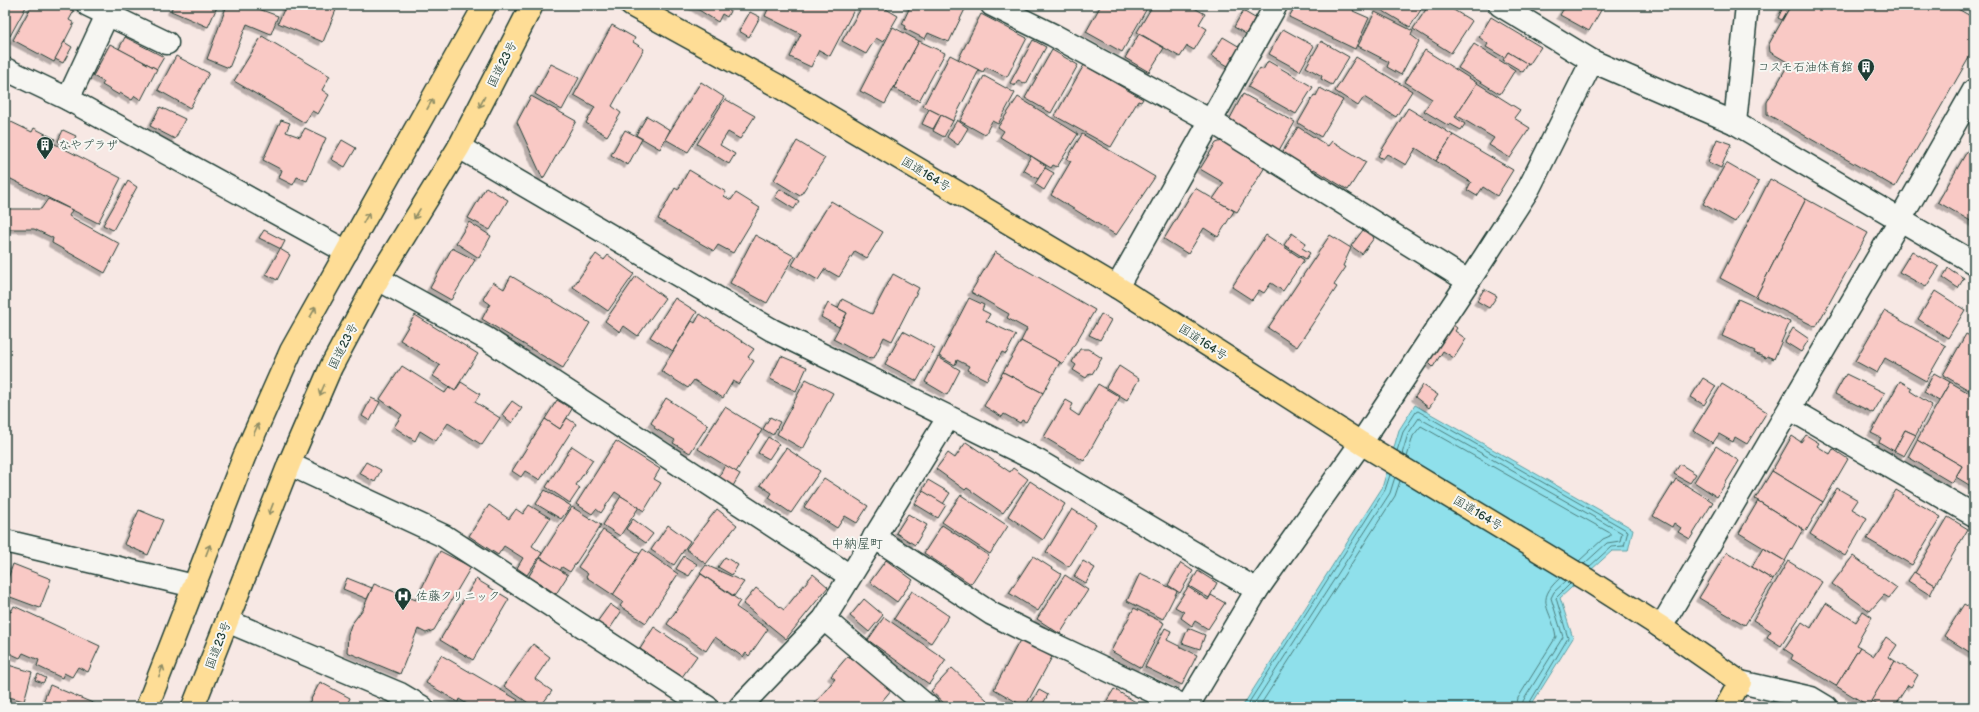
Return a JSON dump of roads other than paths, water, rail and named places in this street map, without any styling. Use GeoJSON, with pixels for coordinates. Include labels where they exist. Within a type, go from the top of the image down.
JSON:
{"type":"FeatureCollection","features":[{"type":"Feature","properties":{"kind":"highway"},"geometry":{"type":"LineString","coordinates":[[146,707],[244,456],[291,351],[485,5]]}},
{"type":"Feature","properties":{"kind":"highway","name":"国道23号"},"geometry":{"type":"LineString","coordinates":[[193,707],[289,464],[332,367],[378,279],[458,147],[532,5]]}},
{"type":"Feature","properties":{"kind":"highway","name":"国道164号"},"geometry":{"type":"LineString","coordinates":[[631,5],[778,86],[1117,287],[1361,443],[1589,581],[1661,627],[1740,682]]}},
{"type":"Feature","properties":{"kind":"highway"},"geometry":{"type":"LineString","coordinates":[[1726,707],[1740,682]]}},
{"type":"Feature","properties":{"kind":"street"},"geometry":{"type":"LineString","coordinates":[[88,5],[167,43]]}},
{"type":"Feature","properties":{"kind":"street"},"geometry":{"type":"LineString","coordinates":[[992,5],[1053,35],[1211,121],[1468,281]]}},
{"type":"Feature","properties":{"kind":"street"},"geometry":{"type":"LineString","coordinates":[[1117,287],[1276,5]]}},
{"type":"Feature","properties":{"kind":"street"},"geometry":{"type":"LineString","coordinates":[[1500,5],[1592,61],[1736,123],[1974,263]]}},
{"type":"Feature","properties":{"kind":"street"},"geometry":{"type":"LineString","coordinates":[[1736,123],[1746,5]]}},
{"type":"Feature","properties":{"kind":"street"},"geometry":{"type":"LineString","coordinates":[[68,99],[108,14]]}},
{"type":"Feature","properties":{"kind":"street"},"geometry":{"type":"LineString","coordinates":[[874,537],[992,614],[1187,707],[1257,590],[1361,443],[1529,188],[1592,61]]}},
{"type":"Feature","properties":{"kind":"street"},"geometry":{"type":"LineString","coordinates":[[5,69],[68,99],[347,252]]}},
{"type":"Feature","properties":{"kind":"street"},"geometry":{"type":"LineString","coordinates":[[1661,627],[1790,409],[1974,90]]}},
{"type":"Feature","properties":{"kind":"street"},"geometry":{"type":"LineString","coordinates":[[458,147],[772,330],[1038,461],[1257,590]]}},
{"type":"Feature","properties":{"kind":"street"},"geometry":{"type":"LineString","coordinates":[[378,279],[487,339],[850,576]]}},
{"type":"Feature","properties":{"kind":"street"},"geometry":{"type":"LineString","coordinates":[[1790,409],[1974,515]]}},
{"type":"Feature","properties":{"kind":"street"},"geometry":{"type":"LineString","coordinates":[[740,707],[824,619],[948,418]]}},
{"type":"Feature","properties":{"kind":"street"},"geometry":{"type":"LineString","coordinates":[[289,464],[444,536],[707,707]]}},
{"type":"Feature","properties":{"kind":"street"},"geometry":{"type":"LineString","coordinates":[[5,540],[194,586]]}},
{"type":"Feature","properties":{"kind":"street"},"geometry":{"type":"LineString","coordinates":[[824,619],[928,707]]}},
{"type":"Feature","properties":{"kind":"street"},"geometry":{"type":"LineString","coordinates":[[227,621],[400,694],[422,707]]}},
{"type":"Feature","properties":{"kind":"street"},"geometry":{"type":"LineString","coordinates":[[1740,682],[1811,698],[1826,707]]}},
{"type":"Feature","properties":{"kind":"water"},"geometry":{"type":"Polygon","coordinates":[[[1415,405],[1633,529],[1628,551],[1612,551],[1560,598],[1573,638],[1530,707],[1242,707],[1382,488],[1399,430],[1415,405]]]}},
{"type":"Feature","properties":{"kind":"place","name":"コスモ石油体育館"},"geometry":{"type":"Point","coordinates":[1866,82]}},
{"type":"Feature","properties":{"kind":"place","name":"なやプラザ"},"geometry":{"type":"Point","coordinates":[45,160]}},
{"type":"Feature","properties":{"kind":"place","name":"佐藤クリニック"},"geometry":{"type":"Point","coordinates":[403,611]}},
{"type":"Feature","properties":{"kind":"district","name":"中納屋町"},"geometry":{"type":"Point","coordinates":[857,543]}}]}
